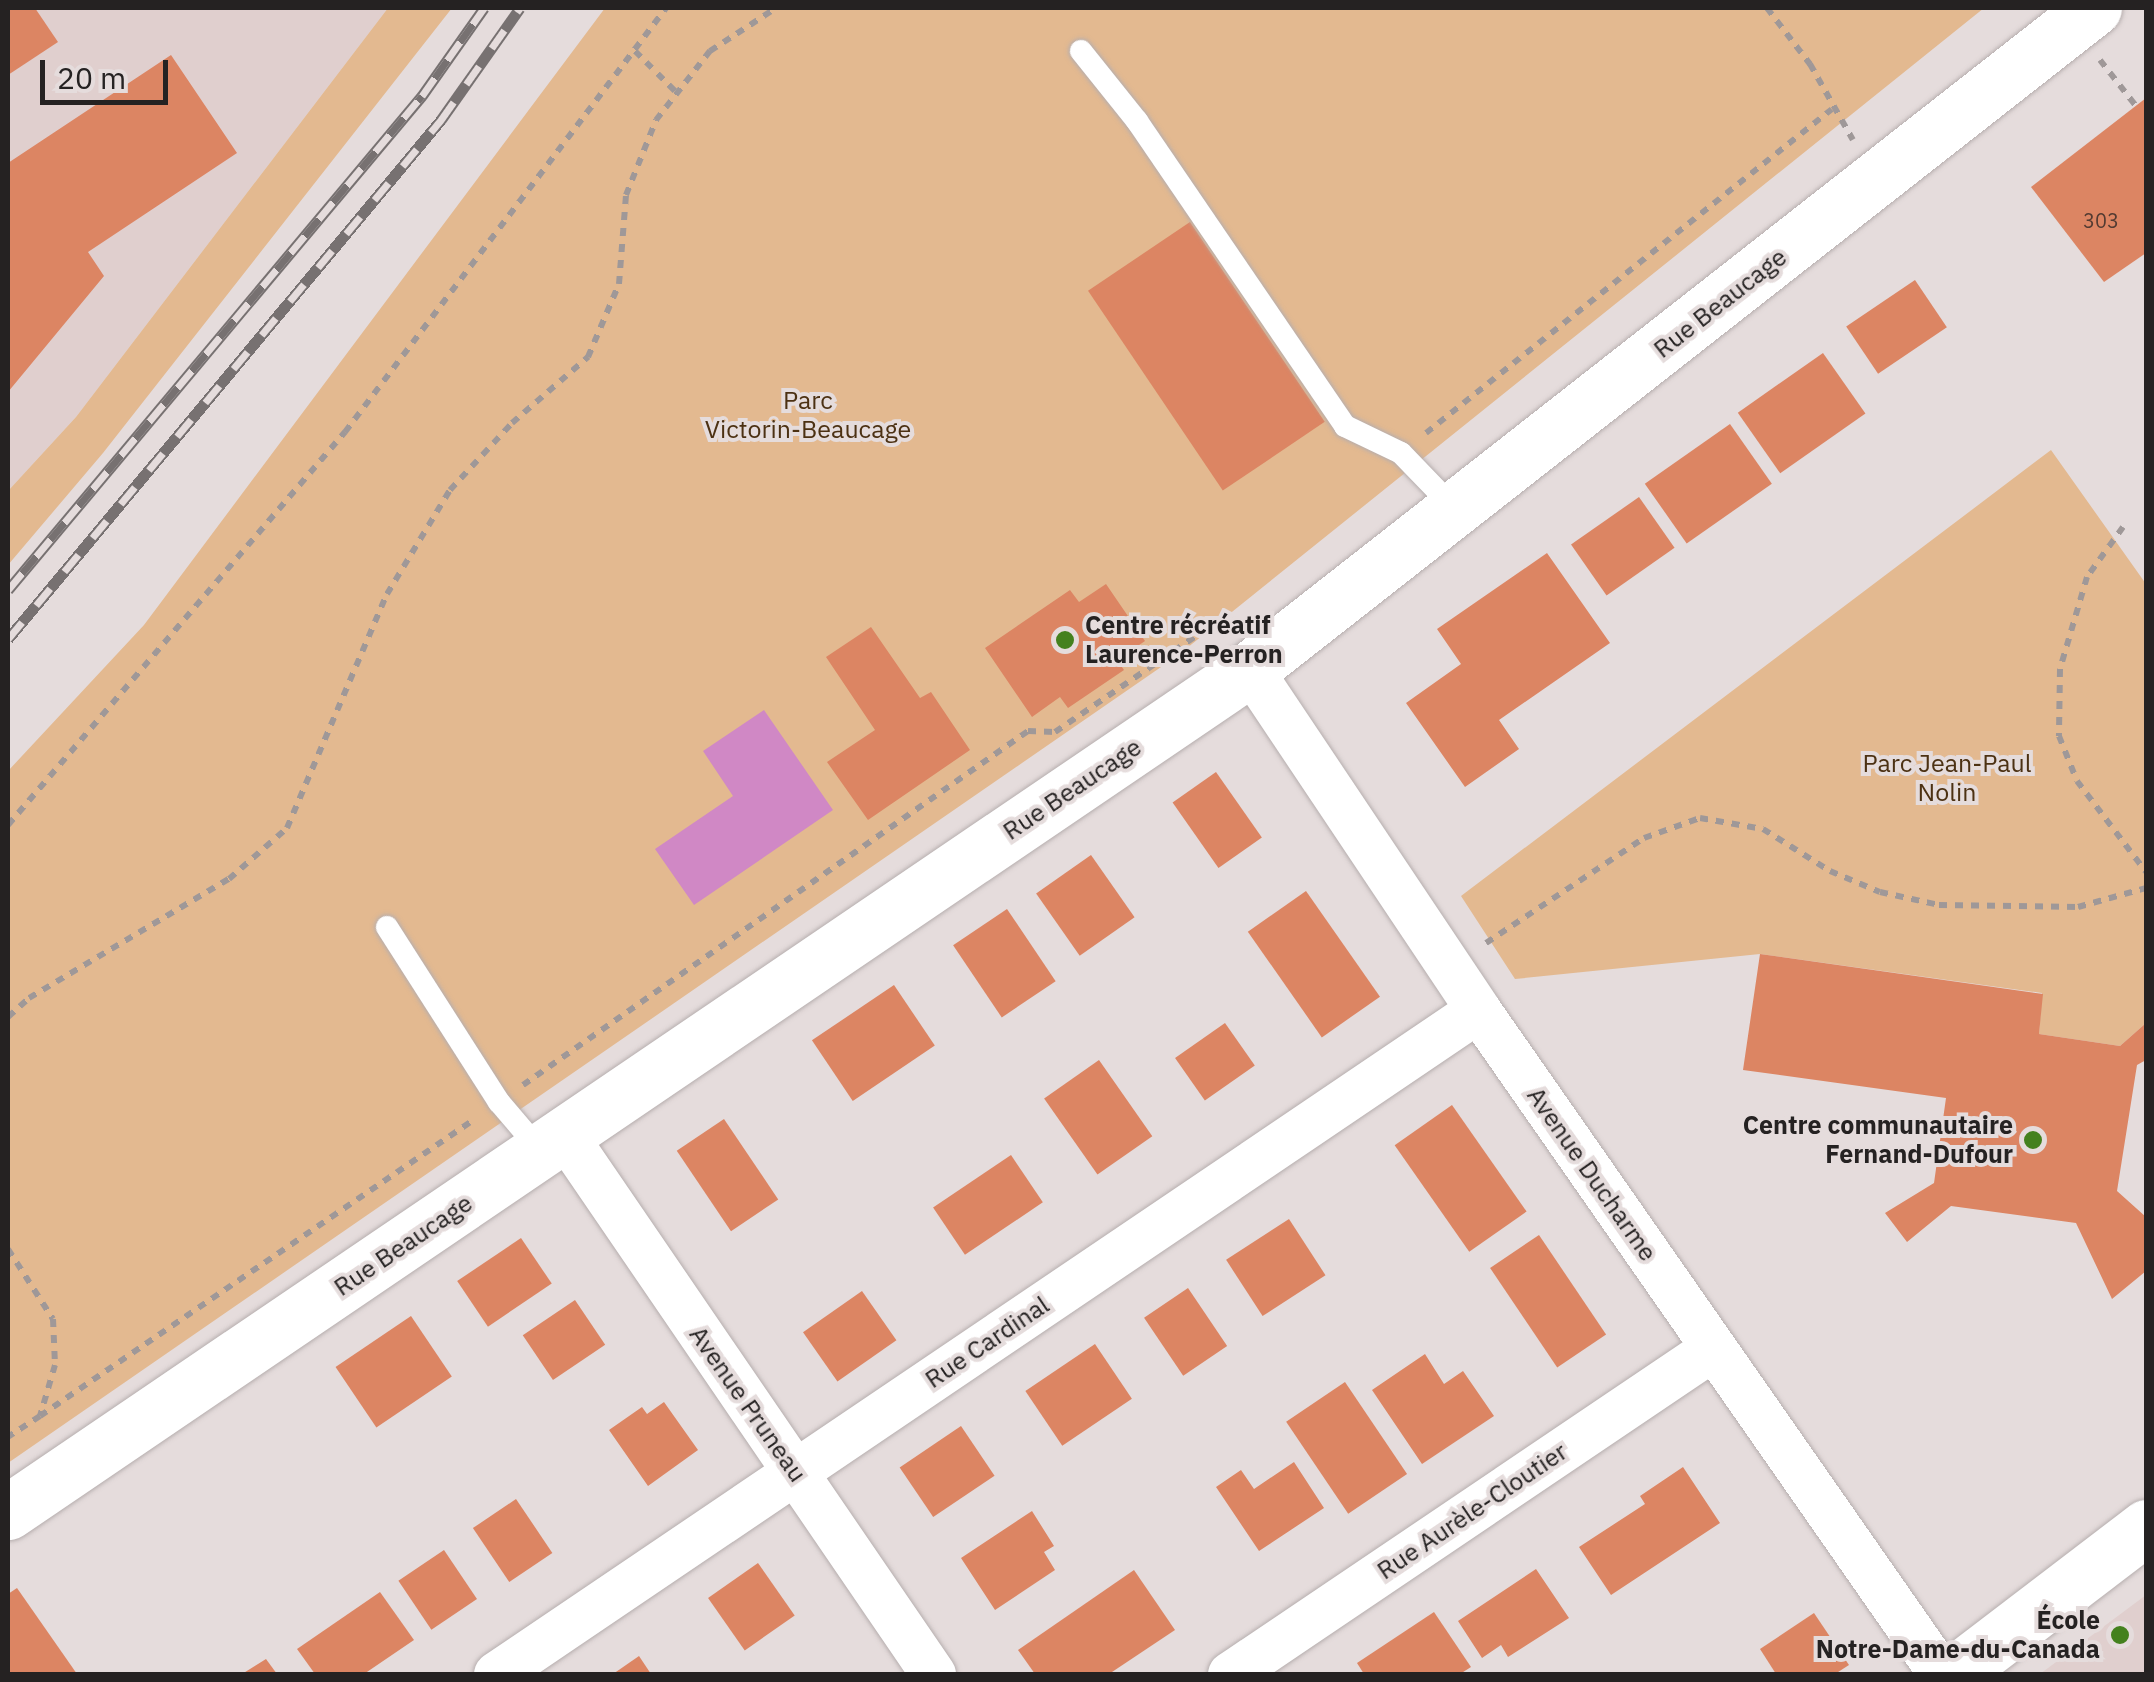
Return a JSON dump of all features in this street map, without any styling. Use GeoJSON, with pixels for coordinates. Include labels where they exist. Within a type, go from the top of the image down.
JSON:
{"type":"FeatureCollection","features":[{"type":"Feature","properties":{"kind":"street","name":"Rue Beaucage"},"geometry":{"type":"LineString","coordinates":[[8,1512],[1250,669],[2094,8]]}},
{"type":"Feature","properties":{"kind":"street","name":"Avenue Ducharme"},"geometry":{"type":"LineString","coordinates":[[1250,669],[1478,1010],[1942,1674]]}},
{"type":"Feature","properties":{"kind":"street","name":"Rue Cardinal"},"geometry":{"type":"LineString","coordinates":[[496,1674],[1478,1010]]}},
{"type":"Feature","properties":{"kind":"street","name":"Avenue Pruneau"},"geometry":{"type":"LineString","coordinates":[[552,1142],[795,1471],[933,1674]]}},
{"type":"Feature","properties":{"kind":"street","name":"Rue Aurèle-Cloutier"},"geometry":{"type":"LineString","coordinates":[[1230,1674],[1714,1348]]}},
{"type":"Feature","properties":{"kind":"street"},"geometry":{"type":"LineString","coordinates":[[1954,1674],[2146,1526]]}},
{"type":"Feature","properties":{"kind":"lane"},"geometry":{"type":"LineString","coordinates":[[1081,51],[1137,121],[1345,426],[1401,453],[1455,510]]}},
{"type":"Feature","properties":{"kind":"lane"},"geometry":{"type":"LineString","coordinates":[[387,928],[500,1102],[552,1142]]}},
{"type":"Feature","properties":{"kind":"path"},"geometry":{"type":"LineString","coordinates":[[8,824],[345,432],[666,8]]}},
{"type":"Feature","properties":{"kind":"path"},"geometry":{"type":"LineString","coordinates":[[8,1017],[29,998],[229,879],[287,828],[387,594],[450,490],[512,422],[588,356],[619,284],[626,195],[656,120],[710,51],[776,8]]}},
{"type":"Feature","properties":{"kind":"path"},"geometry":{"type":"LineString","coordinates":[[1767,8],[1810,64],[1832,109],[1880,178]]}},
{"type":"Feature","properties":{"kind":"path"},"geometry":{"type":"LineString","coordinates":[[634,51],[675,91]]}},
{"type":"Feature","properties":{"kind":"path"},"geometry":{"type":"LineString","coordinates":[[1401,453],[1832,109]]}},
{"type":"Feature","properties":{"kind":"path"},"geometry":{"type":"LineString","coordinates":[[2123,527],[2087,577],[2060,669],[2058,736],[2077,782],[2146,872]]}},
{"type":"Feature","properties":{"kind":"path"},"geometry":{"type":"LineString","coordinates":[[8,1437],[500,1102],[1028,731],[1055,732],[1215,623]]}},
{"type":"Feature","properties":{"kind":"path"},"geometry":{"type":"LineString","coordinates":[[1452,966],[1644,838],[1700,818],[1763,829],[1830,870],[1880,892],[1939,904],[2078,907],[2146,888]]}},
{"type":"Feature","properties":{"kind":"path"},"geometry":{"type":"LineString","coordinates":[[8,1249],[53,1319],[56,1365],[40,1416]]}},
{"type":"Feature","properties":{"kind":"shaded area"},"geometry":{"type":"Polygon","coordinates":[[[8,8],[388,8],[76,417],[8,491],[8,8]]]}},
{"type":"Feature","properties":{"kind":"shaded area"},"geometry":{"type":"Polygon","coordinates":[[[764,710],[833,810],[694,905],[655,849],[733,796],[703,751],[764,710]]]}},
{"type":"Feature","properties":{"kind":"shaded area","name":"École Notre-Dame-du-Canada"},"geometry":{"type":"Polygon","coordinates":[[[2146,1595],[2146,1674],[2040,1674],[2146,1595]]]}},
{"type":"Feature","properties":{"kind":"green space"},"geometry":{"type":"Polygon","coordinates":[[[388,8],[452,8],[103,453],[8,565],[8,491],[76,417],[388,8]]]}},
{"type":"Feature","properties":{"kind":"green space","name":"Parc Victorin-Beaucage"},"geometry":{"type":"Polygon","coordinates":[[[605,8],[1984,8],[1177,656],[8,1463],[8,771],[144,625],[605,8]]]}},
{"type":"Feature","properties":{"kind":"green space","name":"Parc Jean-Paul Nolin"},"geometry":{"type":"Polygon","coordinates":[[[2051,450],[2146,584],[2146,1023],[2120,1046],[2039,1034],[2042,993],[1760,954],[1515,979],[1461,896],[2051,450]]]}},
{"type":"Feature","properties":{"kind":"building"},"geometry":{"type":"Polygon","coordinates":[[[8,8],[35,8],[58,42],[8,75],[8,8]]]}},
{"type":"Feature","properties":{"kind":"building"},"geometry":{"type":"Polygon","coordinates":[[[171,55],[237,153],[88,252],[104,276],[8,392],[8,163],[171,55]]]}},
{"type":"Feature","properties":{"kind":"building"},"geometry":{"type":"Polygon","coordinates":[[[2146,98],[2146,253],[2104,282],[2031,187],[2146,98]]]}},
{"type":"Feature","properties":{"kind":"building"},"geometry":{"type":"Polygon","coordinates":[[[1190,222],[1325,422],[1223,491],[1088,291],[1190,222]]]}},
{"type":"Feature","properties":{"kind":"building"},"geometry":{"type":"Polygon","coordinates":[[[1915,280],[1947,327],[1878,374],[1846,326],[1915,280]]]}},
{"type":"Feature","properties":{"kind":"building"},"geometry":{"type":"Polygon","coordinates":[[[1823,353],[1865,414],[1780,473],[1738,413],[1823,353]]]}},
{"type":"Feature","properties":{"kind":"building"},"geometry":{"type":"Polygon","coordinates":[[[1730,424],[1772,484],[1687,543],[1645,484],[1730,424]]]}},
{"type":"Feature","properties":{"kind":"building"},"geometry":{"type":"Polygon","coordinates":[[[1639,497],[1675,548],[1607,595],[1571,545],[1639,497]]]}},
{"type":"Feature","properties":{"kind":"building"},"geometry":{"type":"Polygon","coordinates":[[[1547,553],[1610,643],[1499,720],[1519,749],[1465,787],[1406,703],[1461,664],[1437,629],[1547,553]]]}},
{"type":"Feature","properties":{"kind":"building"},"geometry":{"type":"Polygon","coordinates":[[[1106,584],[1145,641],[1117,660],[1124,670],[1068,708],[1060,697],[1032,717],[985,648],[1070,590],[1079,602],[1106,584]]]}},
{"type":"Feature","properties":{"kind":"building"},"geometry":{"type":"Polygon","coordinates":[[[871,627],[920,698],[931,692],[970,750],[868,820],[827,762],[875,730],[826,657],[871,627]]]}},
{"type":"Feature","properties":{"kind":"building"},"geometry":{"type":"Polygon","coordinates":[[[1216,772],[1262,838],[1218,868],[1173,802],[1216,772]]]}},
{"type":"Feature","properties":{"kind":"building"},"geometry":{"type":"Polygon","coordinates":[[[1091,855],[1135,917],[1080,956],[1036,893],[1091,855]]]}},
{"type":"Feature","properties":{"kind":"building"},"geometry":{"type":"Polygon","coordinates":[[[1306,891],[1380,997],[1322,1037],[1248,932],[1306,891]]]}},
{"type":"Feature","properties":{"kind":"building"},"geometry":{"type":"Polygon","coordinates":[[[1007,909],[1056,981],[1002,1017],[953,945],[1007,909]]]}},
{"type":"Feature","properties":{"kind":"building","name":"Centre communautaire Fernand-Dufour"},"geometry":{"type":"Polygon","coordinates":[[[1760,954],[2043,994],[2039,1034],[2120,1046],[2146,1023],[2146,1060],[2137,1065],[2117,1191],[2146,1217],[2146,1271],[2112,1299],[2076,1223],[1951,1206],[1907,1242],[1885,1213],[1934,1183],[1946,1098],[1743,1070],[1760,954]]]}},
{"type":"Feature","properties":{"kind":"building"},"geometry":{"type":"Polygon","coordinates":[[[894,985],[935,1046],[853,1101],[812,1040],[894,985]]]}},
{"type":"Feature","properties":{"kind":"building"},"geometry":{"type":"Polygon","coordinates":[[[1225,1023],[1255,1066],[1205,1101],[1175,1058],[1225,1023]]]}},
{"type":"Feature","properties":{"kind":"building"},"geometry":{"type":"Polygon","coordinates":[[[1099,1060],[1152,1136],[1097,1175],[1044,1098],[1099,1060]]]}},
{"type":"Feature","properties":{"kind":"building"},"geometry":{"type":"Polygon","coordinates":[[[1452,1105],[1527,1211],[1469,1252],[1395,1145],[1452,1105]]]}},
{"type":"Feature","properties":{"kind":"building"},"geometry":{"type":"Polygon","coordinates":[[[724,1119],[778,1199],[731,1231],[677,1151],[724,1119]]]}},
{"type":"Feature","properties":{"kind":"building"},"geometry":{"type":"Polygon","coordinates":[[[1011,1155],[1043,1202],[965,1255],[933,1208],[1011,1155]]]}},
{"type":"Feature","properties":{"kind":"building"},"geometry":{"type":"Polygon","coordinates":[[[1289,1219],[1325,1275],[1263,1316],[1226,1260],[1289,1219]]]}},
{"type":"Feature","properties":{"kind":"building"},"geometry":{"type":"Polygon","coordinates":[[[1539,1235],[1606,1334],[1557,1367],[1490,1268],[1539,1235]]]}},
{"type":"Feature","properties":{"kind":"building"},"geometry":{"type":"Polygon","coordinates":[[[521,1238],[552,1284],[488,1327],[457,1281],[521,1238]]]}},
{"type":"Feature","properties":{"kind":"building"},"geometry":{"type":"Polygon","coordinates":[[[1188,1288],[1227,1346],[1183,1376],[1144,1318],[1188,1288]]]}},
{"type":"Feature","properties":{"kind":"building"},"geometry":{"type":"Polygon","coordinates":[[[862,1291],[896,1340],[837,1381],[803,1332],[862,1291]]]}},
{"type":"Feature","properties":{"kind":"building"},"geometry":{"type":"Polygon","coordinates":[[[575,1300],[605,1345],[553,1380],[523,1335],[575,1300]]]}},
{"type":"Feature","properties":{"kind":"building"},"geometry":{"type":"Polygon","coordinates":[[[411,1316],[452,1377],[376,1427],[336,1367],[411,1316]]]}},
{"type":"Feature","properties":{"kind":"building"},"geometry":{"type":"Polygon","coordinates":[[[1095,1344],[1132,1399],[1062,1446],[1025,1391],[1095,1344]]]}},
{"type":"Feature","properties":{"kind":"building"},"geometry":{"type":"Polygon","coordinates":[[[1425,1354],[1444,1384],[1463,1371],[1494,1416],[1422,1464],[1372,1390],[1425,1354]]]}},
{"type":"Feature","properties":{"kind":"building"},"geometry":{"type":"Polygon","coordinates":[[[1345,1382],[1407,1474],[1348,1514],[1286,1422],[1345,1382]]]}},
{"type":"Feature","properties":{"kind":"building"},"geometry":{"type":"Polygon","coordinates":[[[664,1402],[698,1450],[648,1486],[609,1430],[642,1407],[647,1414],[664,1402]]]}},
{"type":"Feature","properties":{"kind":"building"},"geometry":{"type":"Polygon","coordinates":[[[961,1426],[995,1476],[933,1517],[900,1467],[961,1426]]]}},
{"type":"Feature","properties":{"kind":"building"},"geometry":{"type":"Polygon","coordinates":[[[1294,1462],[1324,1508],[1259,1551],[1216,1487],[1241,1470],[1254,1489],[1294,1462]]]}},
{"type":"Feature","properties":{"kind":"building"},"geometry":{"type":"Polygon","coordinates":[[[1683,1467],[1720,1523],[1611,1595],[1579,1547],[1645,1504],[1640,1496],[1683,1467]]]}},
{"type":"Feature","properties":{"kind":"building"},"geometry":{"type":"Polygon","coordinates":[[[516,1499],[552,1553],[509,1582],[473,1528],[516,1499]]]}},
{"type":"Feature","properties":{"kind":"building"},"geometry":{"type":"Polygon","coordinates":[[[1032,1511],[1054,1546],[1044,1552],[1055,1570],[995,1610],[961,1558],[1032,1511]]]}},
{"type":"Feature","properties":{"kind":"building"},"geometry":{"type":"Polygon","coordinates":[[[444,1550],[477,1599],[431,1630],[398,1581],[444,1550]]]}},
{"type":"Feature","properties":{"kind":"building"},"geometry":{"type":"Polygon","coordinates":[[[758,1563],[795,1615],[745,1650],[708,1598],[758,1563]]]}},
{"type":"Feature","properties":{"kind":"building"},"geometry":{"type":"Polygon","coordinates":[[[1536,1569],[1569,1618],[1508,1657],[1501,1645],[1482,1658],[1458,1621],[1536,1569]]]}},
{"type":"Feature","properties":{"kind":"building"},"geometry":{"type":"Polygon","coordinates":[[[1134,1570],[1175,1630],[1109,1674],[1035,1674],[1018,1650],[1134,1570]]]}},
{"type":"Feature","properties":{"kind":"building"},"geometry":{"type":"Polygon","coordinates":[[[17,1588],[77,1674],[8,1674],[8,1594],[17,1588]]]}},
{"type":"Feature","properties":{"kind":"building"},"geometry":{"type":"Polygon","coordinates":[[[380,1592],[414,1640],[364,1674],[315,1674],[297,1649],[380,1592]]]}},
{"type":"Feature","properties":{"kind":"building"},"geometry":{"type":"Polygon","coordinates":[[[1434,1612],[1471,1667],[1460,1674],[1364,1674],[1357,1663],[1434,1612]]]}},
{"type":"Feature","properties":{"kind":"building"},"geometry":{"type":"Polygon","coordinates":[[[1814,1613],[1849,1665],[1835,1674],[1776,1674],[1760,1649],[1814,1613]]]}},
{"type":"Feature","properties":{"kind":"building"},"geometry":{"type":"Polygon","coordinates":[[[639,1656],[651,1674],[613,1674],[639,1656]]]}},
{"type":"Feature","properties":{"kind":"building"},"geometry":{"type":"Polygon","coordinates":[[[266,1659],[277,1674],[242,1674],[266,1659]]]}},
{"type":"Feature","properties":{"kind":"railway"},"geometry":{"type":"LineString","coordinates":[[8,590],[422,96],[484,8]]}},
{"type":"Feature","properties":{"kind":"railway"},"geometry":{"type":"LineString","coordinates":[[8,639],[441,120],[520,8]]}},
{"type":"Feature","properties":{"kind":"place","name":"Centre récréatif Laurence-Perron"},"geometry":{"type":"Point","coordinates":[1065,640]}},
{"type":"Feature","properties":{"kind":"place","name":"Centre communautaire Fernand-Dufour"},"geometry":{"type":"Point","coordinates":[2033,1140]}},
{"type":"Feature","properties":{"kind":"place","name":"École Notre-Dame-du-Canada"},"geometry":{"type":"Point","coordinates":[2120,1635]}}]}
